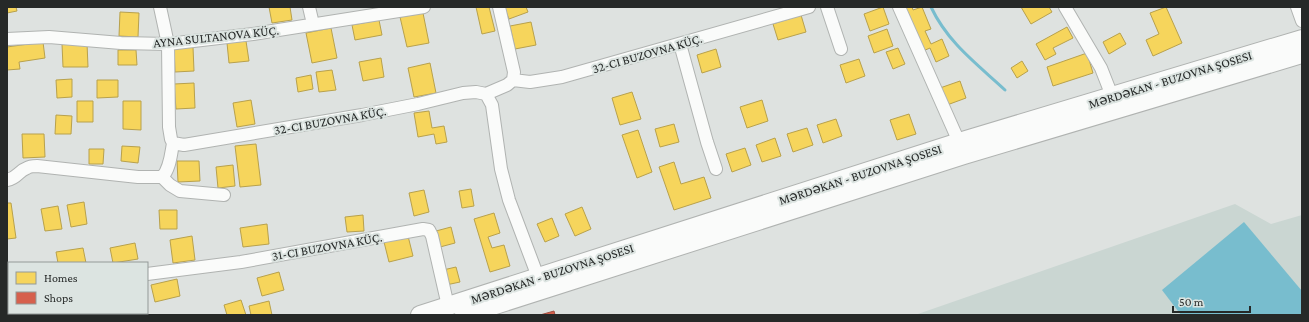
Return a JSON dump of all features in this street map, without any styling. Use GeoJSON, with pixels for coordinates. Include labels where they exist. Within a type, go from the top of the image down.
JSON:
{"type":"FeatureCollection","features":[{"type":"Feature","properties":{"kind":"main road","name":"MƏRDƏKAN - BUZOVNA ŞOSESI"},"geometry":{"type":"LineString","coordinates":[[420,315],[959,142],[1302,39]]}},
{"type":"Feature","properties":{"kind":"main road"},"geometry":{"type":"LineString","coordinates":[[464,315],[964,155],[1302,54]]}},
{"type":"Feature","properties":{"kind":"street"},"geometry":{"type":"LineString","coordinates":[[160,7],[168,44],[169,126],[173,143],[168,167],[162,177]]}},
{"type":"Feature","properties":{"kind":"street"},"geometry":{"type":"LineString","coordinates":[[309,7],[313,24]]}},
{"type":"Feature","properties":{"kind":"street","name":"AYNA SULTANOVA KÜÇ."},"geometry":{"type":"LineString","coordinates":[[7,39],[49,37],[121,43],[168,44],[253,34],[424,7]]}},
{"type":"Feature","properties":{"kind":"street"},"geometry":{"type":"LineString","coordinates":[[499,7],[514,72],[513,80]]}},
{"type":"Feature","properties":{"kind":"street","name":"32-CI BUZOVNA KÜÇ."},"geometry":{"type":"LineString","coordinates":[[173,143],[180,145],[192,144],[362,115],[463,94],[476,92],[486,94],[507,85],[513,80],[530,82],[562,77],[809,7]]}},
{"type":"Feature","properties":{"kind":"street"},"geometry":{"type":"LineString","coordinates":[[827,7],[841,49]]}},
{"type":"Feature","properties":{"kind":"street"},"geometry":{"type":"LineString","coordinates":[[899,7],[959,142]]}},
{"type":"Feature","properties":{"kind":"street"},"geometry":{"type":"LineString","coordinates":[[1065,7],[1101,68],[1112,96]]}},
{"type":"Feature","properties":{"kind":"street"},"geometry":{"type":"LineString","coordinates":[[1297,7],[1302,21]]}},
{"type":"Feature","properties":{"kind":"street"},"geometry":{"type":"LineString","coordinates":[[680,44],[707,142],[716,168]]}},
{"type":"Feature","properties":{"kind":"street"},"geometry":{"type":"LineString","coordinates":[[486,94],[492,105],[501,169],[509,200],[538,278]]}},
{"type":"Feature","properties":{"kind":"street"},"geometry":{"type":"LineString","coordinates":[[7,180],[15,178],[28,167],[37,166],[138,177],[162,177],[170,185],[180,191],[224,195]]}},
{"type":"Feature","properties":{"kind":"street","name":"31-CI BUZOVNA KÜÇ."},"geometry":{"type":"LineString","coordinates":[[148,274],[241,262],[423,229],[429,230],[432,236],[448,306]]}},
{"type":"Feature","properties":{"kind":"shaded area"},"geometry":{"type":"Polygon","coordinates":[[[1235,204],[1271,224],[1302,215],[1302,315],[915,315],[1235,204]]]}},
{"type":"Feature","properties":{"kind":"water"},"geometry":{"type":"Polygon","coordinates":[[[1244,222],[1302,291],[1302,315],[1181,315],[1162,290],[1244,222]]]}},
{"type":"Feature","properties":{"kind":"building: Homes"},"geometry":{"type":"Polygon","coordinates":[[[7,7],[16,7],[17,11],[7,13],[7,7]]]}},
{"type":"Feature","properties":{"kind":"building: Homes"},"geometry":{"type":"Polygon","coordinates":[[[269,7],[290,7],[292,20],[272,23],[269,7]]]}},
{"type":"Feature","properties":{"kind":"building: Homes"},"geometry":{"type":"Polygon","coordinates":[[[476,7],[489,7],[495,31],[482,34],[476,7]]]}},
{"type":"Feature","properties":{"kind":"building: Homes"},"geometry":{"type":"Polygon","coordinates":[[[504,7],[526,7],[528,12],[509,19],[504,7]]]}},
{"type":"Feature","properties":{"kind":"building: Homes"},"geometry":{"type":"Polygon","coordinates":[[[883,7],[889,24],[870,31],[864,14],[883,7]]]}},
{"type":"Feature","properties":{"kind":"building: Homes"},"geometry":{"type":"Polygon","coordinates":[[[905,7],[912,7],[913,10],[922,7],[931,29],[925,31],[931,44],[942,39],[949,56],[936,62],[930,48],[923,51],[905,7]]]}},
{"type":"Feature","properties":{"kind":"building: Homes"},"geometry":{"type":"Polygon","coordinates":[[[1021,7],[1049,7],[1052,12],[1031,24],[1021,7]]]}},
{"type":"Feature","properties":{"kind":"building: Homes"},"geometry":{"type":"Polygon","coordinates":[[[1166,7],[1182,43],[1153,56],[1146,40],[1159,34],[1150,13],[1166,7]]]}},
{"type":"Feature","properties":{"kind":"building: Homes"},"geometry":{"type":"Polygon","coordinates":[[[120,12],[139,13],[138,37],[119,36],[120,12]]]}},
{"type":"Feature","properties":{"kind":"building: Homes"},"geometry":{"type":"Polygon","coordinates":[[[423,13],[429,43],[407,47],[400,17],[423,13]]]}},
{"type":"Feature","properties":{"kind":"building: Homes"},"geometry":{"type":"Polygon","coordinates":[[[801,15],[806,32],[778,40],[773,24],[801,15]]]}},
{"type":"Feature","properties":{"kind":"building: Homes"},"geometry":{"type":"Polygon","coordinates":[[[379,20],[382,35],[355,40],[352,25],[379,20]]]}},
{"type":"Feature","properties":{"kind":"building: Homes"},"geometry":{"type":"Polygon","coordinates":[[[531,22],[536,45],[515,49],[510,26],[531,22]]]}},
{"type":"Feature","properties":{"kind":"building: Homes"},"geometry":{"type":"Polygon","coordinates":[[[1067,27],[1073,38],[1053,48],[1056,54],[1045,60],[1036,44],[1067,27]]]}},
{"type":"Feature","properties":{"kind":"building: Homes"},"geometry":{"type":"Polygon","coordinates":[[[331,28],[337,58],[312,63],[306,33],[331,28]]]}},
{"type":"Feature","properties":{"kind":"building: Homes"},"geometry":{"type":"Polygon","coordinates":[[[887,29],[893,46],[874,53],[868,36],[887,29]]]}},
{"type":"Feature","properties":{"kind":"building: Homes"},"geometry":{"type":"Polygon","coordinates":[[[1120,33],[1126,44],[1109,54],[1103,42],[1120,33]]]}},
{"type":"Feature","properties":{"kind":"building: Homes"},"geometry":{"type":"Polygon","coordinates":[[[246,41],[249,61],[229,63],[227,43],[246,41]]]}},
{"type":"Feature","properties":{"kind":"building: Homes"},"geometry":{"type":"Polygon","coordinates":[[[43,42],[45,58],[19,62],[20,69],[7,70],[7,47],[43,42]]]}},
{"type":"Feature","properties":{"kind":"building: Homes"},"geometry":{"type":"Polygon","coordinates":[[[87,43],[88,67],[63,67],[62,44],[87,43]]]}},
{"type":"Feature","properties":{"kind":"building: Homes"},"geometry":{"type":"Polygon","coordinates":[[[193,47],[194,71],[175,72],[174,48],[193,47]]]}},
{"type":"Feature","properties":{"kind":"building: Homes"},"geometry":{"type":"Polygon","coordinates":[[[898,48],[905,64],[893,69],[886,52],[898,48]]]}},
{"type":"Feature","properties":{"kind":"building: Homes"},"geometry":{"type":"Polygon","coordinates":[[[716,49],[721,67],[702,73],[697,55],[716,49]]]}},
{"type":"Feature","properties":{"kind":"building: Homes"},"geometry":{"type":"Polygon","coordinates":[[[118,50],[136,50],[137,65],[118,65],[118,50]]]}},
{"type":"Feature","properties":{"kind":"building: Homes"},"geometry":{"type":"Polygon","coordinates":[[[1087,53],[1093,73],[1053,86],[1047,67],[1087,53]]]}},
{"type":"Feature","properties":{"kind":"building: Homes"},"geometry":{"type":"Polygon","coordinates":[[[381,58],[384,77],[363,81],[359,62],[381,58]]]}},
{"type":"Feature","properties":{"kind":"building: Homes"},"geometry":{"type":"Polygon","coordinates":[[[859,59],[865,76],[846,83],[840,65],[859,59]]]}},
{"type":"Feature","properties":{"kind":"building: Homes"},"geometry":{"type":"Polygon","coordinates":[[[1022,61],[1028,71],[1017,78],[1011,68],[1022,61]]]}},
{"type":"Feature","properties":{"kind":"building: Homes"},"geometry":{"type":"Polygon","coordinates":[[[430,63],[436,93],[414,97],[408,68],[430,63]]]}},
{"type":"Feature","properties":{"kind":"building: Homes"},"geometry":{"type":"Polygon","coordinates":[[[332,70],[336,90],[319,92],[316,72],[332,70]]]}},
{"type":"Feature","properties":{"kind":"building: Homes"},"geometry":{"type":"Polygon","coordinates":[[[311,75],[313,89],[298,92],[296,78],[311,75]]]}},
{"type":"Feature","properties":{"kind":"building: Homes"},"geometry":{"type":"Polygon","coordinates":[[[72,79],[72,97],[57,98],[56,80],[72,79]]]}},
{"type":"Feature","properties":{"kind":"building: Homes"},"geometry":{"type":"Polygon","coordinates":[[[97,80],[118,80],[118,97],[97,98],[97,80]]]}},
{"type":"Feature","properties":{"kind":"building: Homes"},"geometry":{"type":"Polygon","coordinates":[[[960,81],[966,98],[947,105],[940,88],[960,81]]]}},
{"type":"Feature","properties":{"kind":"building: Homes"},"geometry":{"type":"Polygon","coordinates":[[[194,83],[195,108],[176,109],[174,84],[194,83]]]}},
{"type":"Feature","properties":{"kind":"building: Homes"},"geometry":{"type":"Polygon","coordinates":[[[632,92],[641,119],[620,125],[612,98],[632,92]]]}},
{"type":"Feature","properties":{"kind":"building: Homes"},"geometry":{"type":"Polygon","coordinates":[[[251,100],[255,124],[237,127],[233,103],[251,100]]]}},
{"type":"Feature","properties":{"kind":"building: Homes"},"geometry":{"type":"Polygon","coordinates":[[[762,100],[768,121],[747,128],[740,107],[762,100]]]}},
{"type":"Feature","properties":{"kind":"building: Homes"},"geometry":{"type":"Polygon","coordinates":[[[77,101],[93,101],[93,122],[77,122],[77,101]]]}},
{"type":"Feature","properties":{"kind":"building: Homes"},"geometry":{"type":"Polygon","coordinates":[[[123,101],[141,101],[141,130],[123,129],[123,101]]]}},
{"type":"Feature","properties":{"kind":"building: Homes"},"geometry":{"type":"Polygon","coordinates":[[[429,111],[432,128],[444,126],[447,142],[436,144],[434,134],[418,137],[414,113],[429,111]]]}},
{"type":"Feature","properties":{"kind":"building: Homes"},"geometry":{"type":"Polygon","coordinates":[[[909,114],[916,134],[897,140],[890,120],[909,114]]]}},
{"type":"Feature","properties":{"kind":"building: Homes"},"geometry":{"type":"Polygon","coordinates":[[[56,115],[72,116],[71,134],[55,134],[56,115]]]}},
{"type":"Feature","properties":{"kind":"building: Homes"},"geometry":{"type":"Polygon","coordinates":[[[836,119],[842,136],[823,143],[817,125],[836,119]]]}},
{"type":"Feature","properties":{"kind":"building: Homes"},"geometry":{"type":"Polygon","coordinates":[[[674,124],[679,142],[660,147],[655,129],[674,124]]]}},
{"type":"Feature","properties":{"kind":"building: Homes"},"geometry":{"type":"Polygon","coordinates":[[[807,128],[813,145],[793,152],[787,134],[807,128]]]}},
{"type":"Feature","properties":{"kind":"building: Homes"},"geometry":{"type":"Polygon","coordinates":[[[638,130],[652,172],[637,178],[622,135],[638,130]]]}},
{"type":"Feature","properties":{"kind":"building: Homes"},"geometry":{"type":"Polygon","coordinates":[[[22,134],[44,134],[45,157],[23,158],[22,134]]]}},
{"type":"Feature","properties":{"kind":"building: Homes"},"geometry":{"type":"Polygon","coordinates":[[[775,138],[781,156],[762,162],[756,145],[775,138]]]}},
{"type":"Feature","properties":{"kind":"building: Homes"},"geometry":{"type":"Polygon","coordinates":[[[256,144],[261,185],[240,187],[235,146],[256,144]]]}},
{"type":"Feature","properties":{"kind":"building: Homes"},"geometry":{"type":"Polygon","coordinates":[[[122,146],[140,147],[138,163],[121,161],[122,146]]]}},
{"type":"Feature","properties":{"kind":"building: Homes"},"geometry":{"type":"Polygon","coordinates":[[[745,148],[751,165],[732,172],[726,154],[745,148]]]}},
{"type":"Feature","properties":{"kind":"building: Homes"},"geometry":{"type":"Polygon","coordinates":[[[89,149],[104,149],[103,164],[89,164],[89,149]]]}},
{"type":"Feature","properties":{"kind":"building: Homes"},"geometry":{"type":"Polygon","coordinates":[[[177,161],[199,161],[200,181],[178,182],[177,161]]]}},
{"type":"Feature","properties":{"kind":"building: Homes"},"geometry":{"type":"Polygon","coordinates":[[[674,162],[681,184],[704,177],[711,198],[674,210],[659,167],[674,162]]]}},
{"type":"Feature","properties":{"kind":"building: Homes"},"geometry":{"type":"Polygon","coordinates":[[[233,165],[235,186],[218,188],[216,167],[233,165]]]}},
{"type":"Feature","properties":{"kind":"building: Homes"},"geometry":{"type":"Polygon","coordinates":[[[471,189],[474,206],[462,208],[459,191],[471,189]]]}},
{"type":"Feature","properties":{"kind":"building: Homes"},"geometry":{"type":"Polygon","coordinates":[[[424,190],[429,212],[414,216],[409,193],[424,190]]]}},
{"type":"Feature","properties":{"kind":"building: Homes"},"geometry":{"type":"Polygon","coordinates":[[[84,202],[87,224],[71,227],[67,205],[84,202]]]}},
{"type":"Feature","properties":{"kind":"building: Homes"},"geometry":{"type":"Polygon","coordinates":[[[7,203],[11,203],[16,238],[7,239],[7,203]]]}},
{"type":"Feature","properties":{"kind":"building: Homes"},"geometry":{"type":"Polygon","coordinates":[[[58,206],[62,229],[45,231],[41,209],[58,206]]]}},
{"type":"Feature","properties":{"kind":"building: Homes"},"geometry":{"type":"Polygon","coordinates":[[[582,207],[591,229],[575,236],[565,214],[582,207]]]}},
{"type":"Feature","properties":{"kind":"building: Homes"},"geometry":{"type":"Polygon","coordinates":[[[159,210],[177,210],[177,229],[160,229],[159,210]]]}},
{"type":"Feature","properties":{"kind":"building: Homes"},"geometry":{"type":"Polygon","coordinates":[[[494,213],[500,233],[488,237],[492,248],[504,245],[510,266],[490,272],[474,219],[494,213]]]}},
{"type":"Feature","properties":{"kind":"building: Homes"},"geometry":{"type":"Polygon","coordinates":[[[363,215],[364,231],[347,232],[345,217],[363,215]]]}},
{"type":"Feature","properties":{"kind":"building: Homes"},"geometry":{"type":"Polygon","coordinates":[[[552,218],[559,236],[545,242],[537,224],[552,218]]]}},
{"type":"Feature","properties":{"kind":"building: Homes"},"geometry":{"type":"Polygon","coordinates":[[[267,224],[269,244],[243,247],[240,228],[267,224]]]}},
{"type":"Feature","properties":{"kind":"building: Homes"},"geometry":{"type":"Polygon","coordinates":[[[451,227],[455,243],[440,247],[436,231],[451,227]]]}},
{"type":"Feature","properties":{"kind":"building: Homes"},"geometry":{"type":"Polygon","coordinates":[[[192,236],[195,260],[173,263],[170,240],[192,236]]]}},
{"type":"Feature","properties":{"kind":"building: Homes"},"geometry":{"type":"Polygon","coordinates":[[[408,236],[413,256],[389,262],[384,242],[408,236]]]}},
{"type":"Feature","properties":{"kind":"building: Homes"},"geometry":{"type":"Polygon","coordinates":[[[135,243],[138,259],[113,262],[110,248],[135,243]]]}},
{"type":"Feature","properties":{"kind":"building: Homes"},"geometry":{"type":"Polygon","coordinates":[[[83,248],[86,262],[58,262],[56,252],[83,248]]]}},
{"type":"Feature","properties":{"kind":"building: Homes"},"geometry":{"type":"Polygon","coordinates":[[[456,267],[460,282],[446,285],[443,270],[456,267]]]}},
{"type":"Feature","properties":{"kind":"building: Homes"},"geometry":{"type":"Polygon","coordinates":[[[279,272],[284,290],[262,296],[257,278],[279,272]]]}},
{"type":"Feature","properties":{"kind":"building: Homes"},"geometry":{"type":"Polygon","coordinates":[[[177,279],[180,296],[155,302],[151,285],[177,279]]]}},
{"type":"Feature","properties":{"kind":"building: Homes"},"geometry":{"type":"Polygon","coordinates":[[[241,300],[246,315],[227,315],[224,305],[241,300]]]}},
{"type":"Feature","properties":{"kind":"building: Homes"},"geometry":{"type":"Polygon","coordinates":[[[269,301],[272,315],[251,315],[249,306],[269,301]]]}},
{"type":"Feature","properties":{"kind":"building: Shops"},"geometry":{"type":"Polygon","coordinates":[[[554,311],[555,315],[540,315],[554,311]]]}},
{"type":"Feature","properties":{"kind":"waterway"},"geometry":{"type":"LineString","coordinates":[[931,7],[946,32],[974,62],[1005,90]]}}]}
